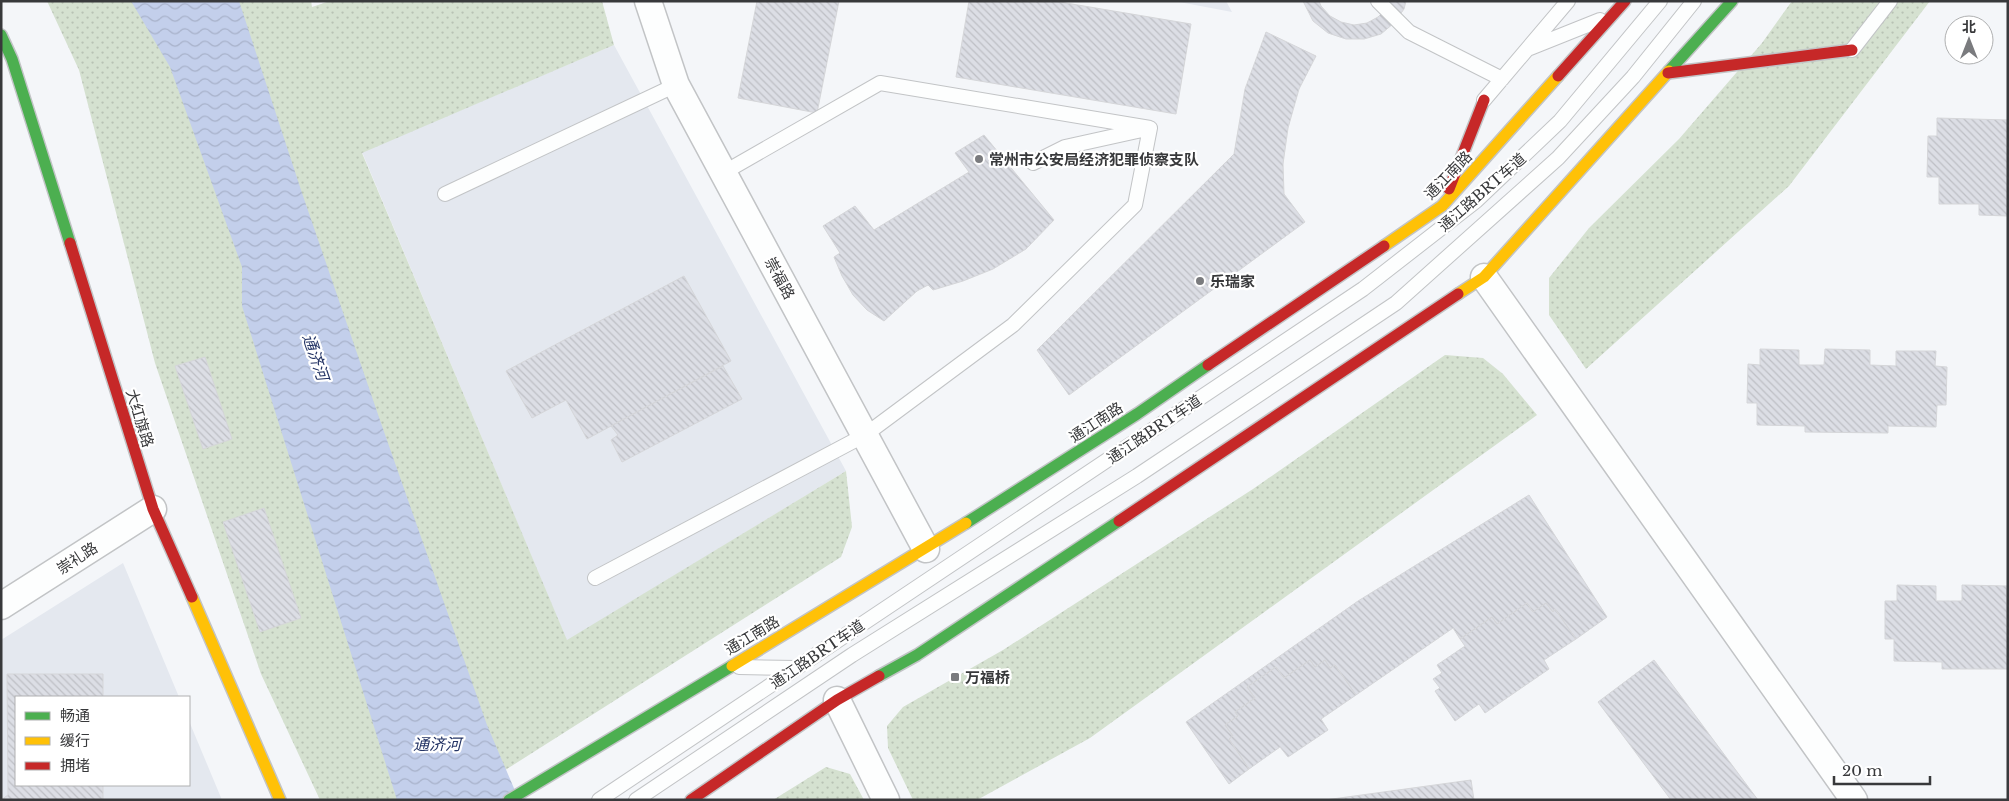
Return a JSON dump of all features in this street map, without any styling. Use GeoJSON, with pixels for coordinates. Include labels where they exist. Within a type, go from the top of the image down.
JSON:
{"type":"FeatureCollection","features":[{"type":"Feature","properties":{"kind":"main road","name":"通江南路"},"geometry":{"type":"LineString","coordinates":[[509,800],[926,549],[1138,414],[1442,206],[1625,1]]}},
{"type":"Feature","properties":{"kind":"main road"},"geometry":{"type":"LineString","coordinates":[[691,800],[838,700],[917,654],[1484,277],[1732,1]]}},
{"type":"Feature","properties":{"kind":"main road","name":"大红旗路"},"geometry":{"type":"LineString","coordinates":[[1,35],[12,58],[153,509],[280,800]]}},
{"type":"Feature","properties":{"kind":"main road"},"geometry":{"type":"LineString","coordinates":[[1668,73],[1852,50]]}},
{"type":"Feature","properties":{"kind":"main road"},"geometry":{"type":"LineString","coordinates":[[1442,206],[1484,100]]}},
{"type":"Feature","properties":{"kind":"street","name":"崇福路"},"geometry":{"type":"LineString","coordinates":[[648,1],[676,85],[926,549]]}},
{"type":"Feature","properties":{"kind":"street"},"geometry":{"type":"LineString","coordinates":[[1484,277],[1854,800]]}},
{"type":"Feature","properties":{"kind":"street","name":"崇礼路"},"geometry":{"type":"LineString","coordinates":[[1,606],[153,509]]}},
{"type":"Feature","properties":{"kind":"street"},"geometry":{"type":"LineString","coordinates":[[838,700],[886,800]]}},
{"type":"Feature","properties":{"kind":"lane"},"geometry":{"type":"LineString","coordinates":[[1378,1],[1409,32],[1502,79]]}},
{"type":"Feature","properties":{"kind":"lane"},"geometry":{"type":"LineString","coordinates":[[1484,100],[1568,1]]}},
{"type":"Feature","properties":{"kind":"lane","name":"通江路BRT车道"},"geometry":{"type":"LineString","coordinates":[[599,800],[1363,289],[1476,201],[1560,122],[1660,1]]}},
{"type":"Feature","properties":{"kind":"lane","name":"通江路BRT车道"},"geometry":{"type":"LineString","coordinates":[[636,800],[852,654],[1136,476],[1396,303],[1558,158],[1633,77],[1694,1]]}},
{"type":"Feature","properties":{"kind":"lane"},"geometry":{"type":"LineString","coordinates":[[1852,50],[1890,1]]}},
{"type":"Feature","properties":{"kind":"lane"},"geometry":{"type":"LineString","coordinates":[[1528,49],[1613,15]]}},
{"type":"Feature","properties":{"kind":"lane"},"geometry":{"type":"LineString","coordinates":[[723,173],[880,83],[1150,128]]}},
{"type":"Feature","properties":{"kind":"lane"},"geometry":{"type":"LineString","coordinates":[[445,194],[676,85]]}},
{"type":"Feature","properties":{"kind":"lane"},"geometry":{"type":"LineString","coordinates":[[1033,162],[1065,147],[1150,128]]}},
{"type":"Feature","properties":{"kind":"lane"},"geometry":{"type":"LineString","coordinates":[[595,578],[865,435],[1013,325],[1135,205],[1150,128]]}},
{"type":"Feature","properties":{"kind":"lane"},"geometry":{"type":"LineString","coordinates":[[730,666],[796,668]]}},
{"type":"Feature","properties":{"kind":"shaded area"},"geometry":{"type":"Polygon","coordinates":[[[1174,1],[1226,1],[1232,12],[1174,1]]]}},
{"type":"Feature","properties":{"kind":"shaded area"},"geometry":{"type":"Polygon","coordinates":[[[614,45],[846,471],[567,641],[362,152],[614,45]]]}},
{"type":"Feature","properties":{"kind":"shaded area"},"geometry":{"type":"Polygon","coordinates":[[[123,563],[179,696],[15,696],[15,786],[190,786],[190,723],[222,800],[1,800],[1,640],[123,563]]]}},
{"type":"Feature","properties":{"kind":"green space"},"geometry":{"type":"Polygon","coordinates":[[[47,1],[311,1],[312,7],[330,1],[602,1],[614,45],[362,153],[567,640],[846,471],[852,527],[841,557],[458,800],[320,800],[261,674],[155,363],[79,70],[47,1]]]}},
{"type":"Feature","properties":{"kind":"green space"},"geometry":{"type":"Polygon","coordinates":[[[1792,1],[1930,1],[1789,186],[1586,369],[1549,315],[1549,278],[1589,228],[1679,139],[1762,43],[1792,1]]]}},
{"type":"Feature","properties":{"kind":"green space"},"geometry":{"type":"Polygon","coordinates":[[[1445,355],[1483,358],[1503,374],[1537,415],[1090,738],[977,800],[913,800],[888,748],[887,726],[903,707],[1003,650],[1253,489],[1445,355]]]}},
{"type":"Feature","properties":{"kind":"green space"},"geometry":{"type":"Polygon","coordinates":[[[826,767],[850,774],[864,800],[773,800],[826,767]]]}},
{"type":"Feature","properties":{"kind":"water","name":"通济河"},"geometry":{"type":"Polygon","coordinates":[[[131,1],[239,1],[302,193],[382,426],[487,725],[519,800],[397,800],[242,306],[242,267],[170,67],[131,1]]]}},
{"type":"Feature","properties":{"kind":"building"},"geometry":{"type":"Polygon","coordinates":[[[757,1],[839,1],[817,113],[738,98],[757,1]]]}},
{"type":"Feature","properties":{"kind":"building"},"geometry":{"type":"Polygon","coordinates":[[[969,1],[1054,1],[1191,24],[1176,114],[956,77],[969,1]]]}},
{"type":"Feature","properties":{"kind":"building"},"geometry":{"type":"Polygon","coordinates":[[[1303,1],[1319,1],[1330,16],[1341,22],[1354,25],[1367,23],[1378,17],[1387,8],[1390,1],[1406,1],[1404,9],[1394,23],[1381,34],[1364,39],[1346,39],[1328,33],[1313,21],[1303,1]]]}},
{"type":"Feature","properties":{"kind":"building"},"geometry":{"type":"Polygon","coordinates":[[[1266,32],[1316,56],[1299,89],[1288,128],[1283,164],[1284,194],[1305,222],[1069,395],[1037,350],[1234,154],[1245,89],[1266,32]]]}},
{"type":"Feature","properties":{"kind":"building"},"geometry":{"type":"Polygon","coordinates":[[[1937,118],[2008,120],[2008,216],[1979,215],[1979,204],[1939,204],[1939,177],[1927,177],[1928,136],[1937,136],[1937,118]]]}},
{"type":"Feature","properties":{"kind":"building"},"geometry":{"type":"Polygon","coordinates":[[[984,135],[1054,220],[1026,249],[993,269],[933,290],[928,285],[917,291],[884,321],[867,310],[853,295],[834,257],[840,253],[823,226],[855,206],[874,230],[969,172],[955,153],[984,135]]]}},
{"type":"Feature","properties":{"kind":"building"},"geometry":{"type":"Polygon","coordinates":[[[684,276],[731,361],[587,439],[566,400],[532,418],[506,371],[684,276]]]}},
{"type":"Feature","properties":{"kind":"building"},"geometry":{"type":"Polygon","coordinates":[[[1760,349],[1799,350],[1799,365],[1824,365],[1825,349],[1870,350],[1870,365],[1896,366],[1896,351],[1936,351],[1935,366],[1947,367],[1946,405],[1937,405],[1936,427],[1888,426],[1888,433],[1805,432],[1805,426],[1757,425],[1757,403],[1747,403],[1748,364],[1760,365],[1760,349]]]}},
{"type":"Feature","properties":{"kind":"building"},"geometry":{"type":"Polygon","coordinates":[[[205,357],[232,439],[203,449],[175,366],[205,357]]]}},
{"type":"Feature","properties":{"kind":"building"},"geometry":{"type":"Polygon","coordinates":[[[723,366],[742,399],[622,462],[611,440],[618,435],[611,426],[723,366]]]}},
{"type":"Feature","properties":{"kind":"building"},"geometry":{"type":"Polygon","coordinates":[[[1529,495],[1607,617],[1576,639],[1555,609],[1553,612],[1546,603],[1533,612],[1527,603],[1497,624],[1492,617],[1460,639],[1453,628],[1356,695],[1335,665],[1330,668],[1325,660],[1315,667],[1310,660],[1284,678],[1276,667],[1247,687],[1255,698],[1235,712],[1238,716],[1225,725],[1233,736],[1229,739],[1249,769],[1229,784],[1186,722],[1358,601],[1529,495]]]}},
{"type":"Feature","properties":{"kind":"building"},"geometry":{"type":"Polygon","coordinates":[[[264,508],[301,618],[260,632],[223,522],[264,508]]]}},
{"type":"Feature","properties":{"kind":"building"},"geometry":{"type":"Polygon","coordinates":[[[1897,585],[1936,586],[1936,601],[1962,601],[1962,585],[2007,586],[2008,669],[1942,669],[1942,662],[1894,661],[1894,639],[1885,639],[1885,601],[1897,601],[1897,585]]]}},
{"type":"Feature","properties":{"kind":"building"},"geometry":{"type":"Polygon","coordinates":[[[1527,603],[1533,612],[1546,603],[1553,612],[1555,609],[1576,639],[1544,660],[1549,669],[1485,713],[1479,704],[1455,721],[1435,691],[1440,688],[1433,679],[1442,673],[1437,665],[1465,646],[1460,639],[1492,617],[1497,624],[1527,603]]]}},
{"type":"Feature","properties":{"kind":"building"},"geometry":{"type":"Polygon","coordinates":[[[1310,660],[1315,667],[1325,660],[1330,668],[1335,665],[1356,695],[1321,719],[1328,730],[1288,757],[1280,747],[1249,769],[1229,739],[1233,736],[1225,725],[1238,716],[1235,712],[1255,698],[1247,687],[1276,667],[1284,678],[1310,660]]]}},
{"type":"Feature","properties":{"kind":"building"},"geometry":{"type":"Polygon","coordinates":[[[1654,660],[1758,800],[1671,800],[1598,702],[1654,660]]]}},
{"type":"Feature","properties":{"kind":"building"},"geometry":{"type":"Polygon","coordinates":[[[7,674],[103,674],[103,696],[15,696],[15,786],[103,786],[103,800],[1,800],[8,795],[7,674]]]}},
{"type":"Feature","properties":{"kind":"building"},"geometry":{"type":"Polygon","coordinates":[[[1471,780],[1474,800],[1325,800],[1471,780]]]}},
{"type":"Feature","properties":{"kind":"traffic: fast"},"geometry":{"type":"LineString","coordinates":[[1669,71],[1732,1]]}},
{"type":"Feature","properties":{"kind":"traffic: fast"},"geometry":{"type":"LineString","coordinates":[[1,35],[12,59],[70,243]]}},
{"type":"Feature","properties":{"kind":"traffic: fast"},"geometry":{"type":"LineString","coordinates":[[966,523],[1137,414],[1208,365]]}},
{"type":"Feature","properties":{"kind":"traffic: fast"},"geometry":{"type":"LineString","coordinates":[[879,676],[917,655],[1119,521]]}},
{"type":"Feature","properties":{"kind":"traffic: fast"},"geometry":{"type":"LineString","coordinates":[[509,800],[732,666]]}},
{"type":"Feature","properties":{"kind":"traffic: slow"},"geometry":{"type":"LineString","coordinates":[[1458,294],[1484,277],[1669,71]]}},
{"type":"Feature","properties":{"kind":"traffic: slow"},"geometry":{"type":"LineString","coordinates":[[1384,246],[1442,206],[1558,76]]}},
{"type":"Feature","properties":{"kind":"traffic: slow"},"geometry":{"type":"LineString","coordinates":[[732,666],[966,523]]}},
{"type":"Feature","properties":{"kind":"traffic: slow"},"geometry":{"type":"LineString","coordinates":[[192,597],[280,800]]}},
{"type":"Feature","properties":{"kind":"traffic: jam"},"geometry":{"type":"LineString","coordinates":[[1558,76],[1625,1]]}},
{"type":"Feature","properties":{"kind":"traffic: jam"},"geometry":{"type":"LineString","coordinates":[[1668,73],[1852,50]]}},
{"type":"Feature","properties":{"kind":"traffic: jam"},"geometry":{"type":"LineString","coordinates":[[1449,189],[1484,100]]}},
{"type":"Feature","properties":{"kind":"traffic: jam"},"geometry":{"type":"LineString","coordinates":[[70,243],[153,509],[192,597]]}},
{"type":"Feature","properties":{"kind":"traffic: jam"},"geometry":{"type":"LineString","coordinates":[[1208,365],[1384,246]]}},
{"type":"Feature","properties":{"kind":"traffic: jam"},"geometry":{"type":"LineString","coordinates":[[1119,521],[1458,294]]}},
{"type":"Feature","properties":{"kind":"traffic: jam"},"geometry":{"type":"LineString","coordinates":[[691,800],[837,700],[879,676]]}},
{"type":"Feature","properties":{"kind":"place","name":"常州市公安局经济犯罪侦察支队"},"geometry":{"type":"Point","coordinates":[979,159]}},
{"type":"Feature","properties":{"kind":"place","name":"乐瑞家"},"geometry":{"type":"Point","coordinates":[1200,281]}},
{"type":"Feature","properties":{"kind":"place","name":"万福桥"},"geometry":{"type":"Point","coordinates":[955,677]}}]}
